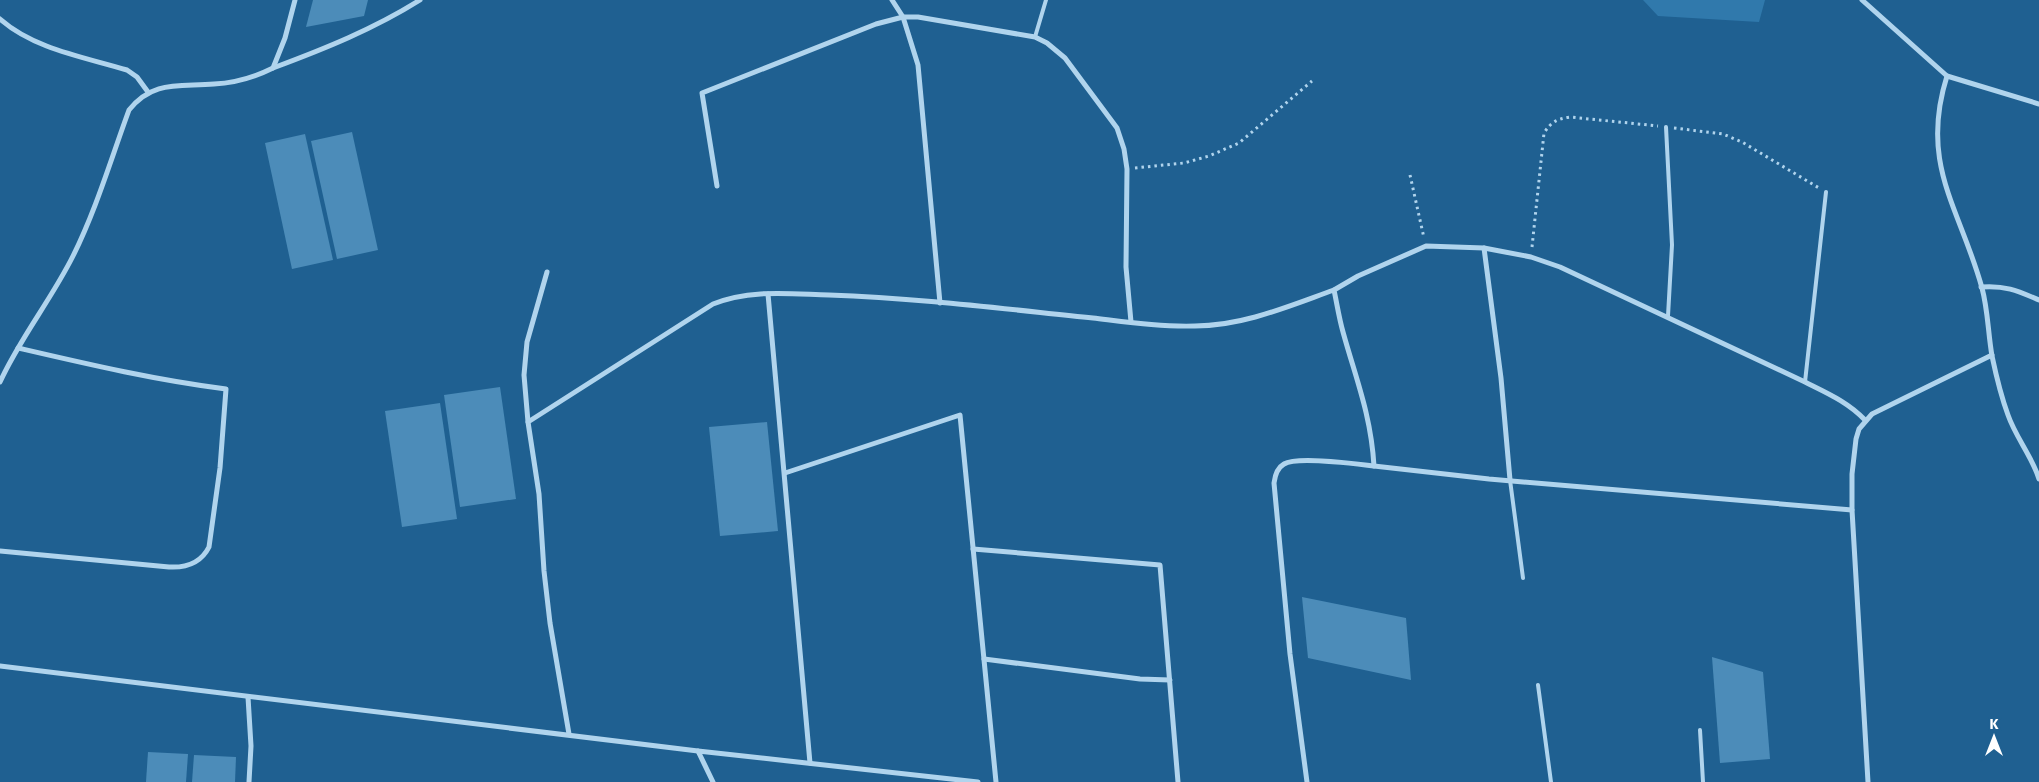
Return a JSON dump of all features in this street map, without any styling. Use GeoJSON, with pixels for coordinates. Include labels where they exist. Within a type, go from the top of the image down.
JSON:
{"type":"FeatureCollection","features":[{"type":"Feature","properties":{"kind":"street"},"geometry":{"type":"LineString","coordinates":[[273,68],[285,38],[295,0]]}},
{"type":"Feature","properties":{"kind":"street"},"geometry":{"type":"LineString","coordinates":[[0,382],[18,348],[62,278],[74,254],[86,228],[128,110],[137,100],[148,92],[161,87],[233,82],[256,76],[364,31],[420,0]]}},
{"type":"Feature","properties":{"kind":"street"},"geometry":{"type":"LineString","coordinates":[[892,0],[903,17],[914,48],[920,83],[940,303]]}},
{"type":"Feature","properties":{"kind":"street"},"geometry":{"type":"LineString","coordinates":[[1862,0],[1948,76],[2039,104]]}},
{"type":"Feature","properties":{"kind":"street"},"geometry":{"type":"LineString","coordinates":[[717,186],[702,93],[876,24],[903,17],[925,18],[1035,37],[1055,49],[1065,58],[1117,128],[1124,149],[1127,169],[1125,241],[1131,322]]}},
{"type":"Feature","properties":{"kind":"street"},"geometry":{"type":"LineString","coordinates":[[0,19],[31,40],[127,70],[138,76],[148,92]]}},
{"type":"Feature","properties":{"kind":"street"},"geometry":{"type":"LineString","coordinates":[[1948,76],[1938,116],[1939,158],[1943,180],[1982,287],[1992,356],[2006,412],[2013,430],[2035,468],[2039,480]]}},
{"type":"Feature","properties":{"kind":"street"},"geometry":{"type":"LineString","coordinates":[[528,422],[713,304],[741,295],[873,297],[1131,322],[1195,326],[1227,324],[1252,318],[1334,290],[1358,276],[1426,246],[1484,248],[1531,258],[1560,267],[1668,316],[1841,400],[1855,409],[1865,420]]}},
{"type":"Feature","properties":{"kind":"street"},"geometry":{"type":"LineString","coordinates":[[1484,248],[1501,378],[1510,480]]}},
{"type":"Feature","properties":{"kind":"street"},"geometry":{"type":"LineString","coordinates":[[547,272],[527,342],[524,375],[528,422],[539,494],[544,571],[550,623],[569,734]]}},
{"type":"Feature","properties":{"kind":"street"},"geometry":{"type":"LineString","coordinates":[[1982,287],[1994,286],[2014,289],[2039,300]]}},
{"type":"Feature","properties":{"kind":"street"},"geometry":{"type":"LineString","coordinates":[[1334,290],[1342,331],[1366,407],[1371,429],[1374,466]]}},
{"type":"Feature","properties":{"kind":"street"},"geometry":{"type":"LineString","coordinates":[[768,294],[810,763]]}},
{"type":"Feature","properties":{"kind":"street"},"geometry":{"type":"LineString","coordinates":[[0,551],[169,567],[188,566],[198,562],[209,547],[220,468],[226,389],[122,373],[18,348]]}},
{"type":"Feature","properties":{"kind":"street"},"geometry":{"type":"LineString","coordinates":[[1868,782],[1852,510],[1852,474],[1856,439],[1859,429],[1872,414],[1992,356]]}},
{"type":"Feature","properties":{"kind":"street"},"geometry":{"type":"LineString","coordinates":[[0,366],[6,369]]}},
{"type":"Feature","properties":{"kind":"street"},"geometry":{"type":"LineString","coordinates":[[785,473],[960,415],[996,782]]}},
{"type":"Feature","properties":{"kind":"street"},"geometry":{"type":"LineString","coordinates":[[1307,782],[1290,654],[1274,483],[1275,476],[1283,464],[1297,460],[1374,466],[1852,510]]}},
{"type":"Feature","properties":{"kind":"street"},"geometry":{"type":"LineString","coordinates":[[973,549],[1160,565],[1178,782]]}},
{"type":"Feature","properties":{"kind":"street"},"geometry":{"type":"LineString","coordinates":[[984,659],[1140,679],[1170,680]]}},
{"type":"Feature","properties":{"kind":"street"},"geometry":{"type":"LineString","coordinates":[[0,666],[698,751],[977,782]]}},
{"type":"Feature","properties":{"kind":"street"},"geometry":{"type":"LineString","coordinates":[[248,697],[251,746],[249,782]]}},
{"type":"Feature","properties":{"kind":"street"},"geometry":{"type":"LineString","coordinates":[[698,751],[714,782]]}},
{"type":"Feature","properties":{"kind":"lane"},"geometry":{"type":"LineString","coordinates":[[1035,37],[1046,0]]}},
{"type":"Feature","properties":{"kind":"lane"},"geometry":{"type":"LineString","coordinates":[[1666,127],[1672,245],[1668,316]]}},
{"type":"Feature","properties":{"kind":"lane"},"geometry":{"type":"LineString","coordinates":[[1805,382],[1826,192]]}},
{"type":"Feature","properties":{"kind":"lane"},"geometry":{"type":"LineString","coordinates":[[1510,480],[1523,578]]}},
{"type":"Feature","properties":{"kind":"lane"},"geometry":{"type":"LineString","coordinates":[[1538,684],[1551,782]]}},
{"type":"Feature","properties":{"kind":"lane"},"geometry":{"type":"LineString","coordinates":[[1700,730],[1704,782]]}},
{"type":"Feature","properties":{"kind":"path"},"geometry":{"type":"LineString","coordinates":[[1127,169],[1161,167],[1184,163],[1208,156],[1239,143],[1312,81]]}},
{"type":"Feature","properties":{"kind":"path"},"geometry":{"type":"LineString","coordinates":[[1531,258],[1544,133],[1558,119],[1570,116],[1716,133],[1742,142],[1826,192]]}},
{"type":"Feature","properties":{"kind":"path"},"geometry":{"type":"LineString","coordinates":[[1410,175],[1426,246]]}},
{"type":"Feature","properties":{"kind":"shaded area"},"geometry":{"type":"Polygon","coordinates":[[[1643,0],[1765,0],[1759,22],[1658,16],[1643,0]]]}},
{"type":"Feature","properties":{"kind":"building"},"geometry":{"type":"Polygon","coordinates":[[[313,0],[368,0],[364,16],[306,27],[313,0]]]}},
{"type":"Feature","properties":{"kind":"building"},"geometry":{"type":"Polygon","coordinates":[[[352,132],[378,250],[337,259],[311,141],[352,132]]]}},
{"type":"Feature","properties":{"kind":"building"},"geometry":{"type":"Polygon","coordinates":[[[305,134],[333,260],[292,269],[265,143],[305,134]]]}},
{"type":"Feature","properties":{"kind":"building"},"geometry":{"type":"Polygon","coordinates":[[[500,387],[516,499],[460,507],[444,395],[500,387]]]}},
{"type":"Feature","properties":{"kind":"building"},"geometry":{"type":"Polygon","coordinates":[[[440,403],[457,519],[402,527],[385,411],[440,403]]]}},
{"type":"Feature","properties":{"kind":"building"},"geometry":{"type":"Polygon","coordinates":[[[767,422],[778,531],[720,536],[709,427],[767,422]]]}},
{"type":"Feature","properties":{"kind":"building"},"geometry":{"type":"Polygon","coordinates":[[[1302,597],[1406,618],[1411,680],[1308,658],[1302,597]]]}},
{"type":"Feature","properties":{"kind":"building"},"geometry":{"type":"Polygon","coordinates":[[[1712,657],[1763,672],[1770,759],[1720,763],[1712,657]]]}},
{"type":"Feature","properties":{"kind":"building"},"geometry":{"type":"Polygon","coordinates":[[[148,752],[188,754],[186,782],[146,782],[148,752]]]}},
{"type":"Feature","properties":{"kind":"building"},"geometry":{"type":"Polygon","coordinates":[[[194,755],[236,757],[235,782],[192,782],[194,755]]]}}]}
